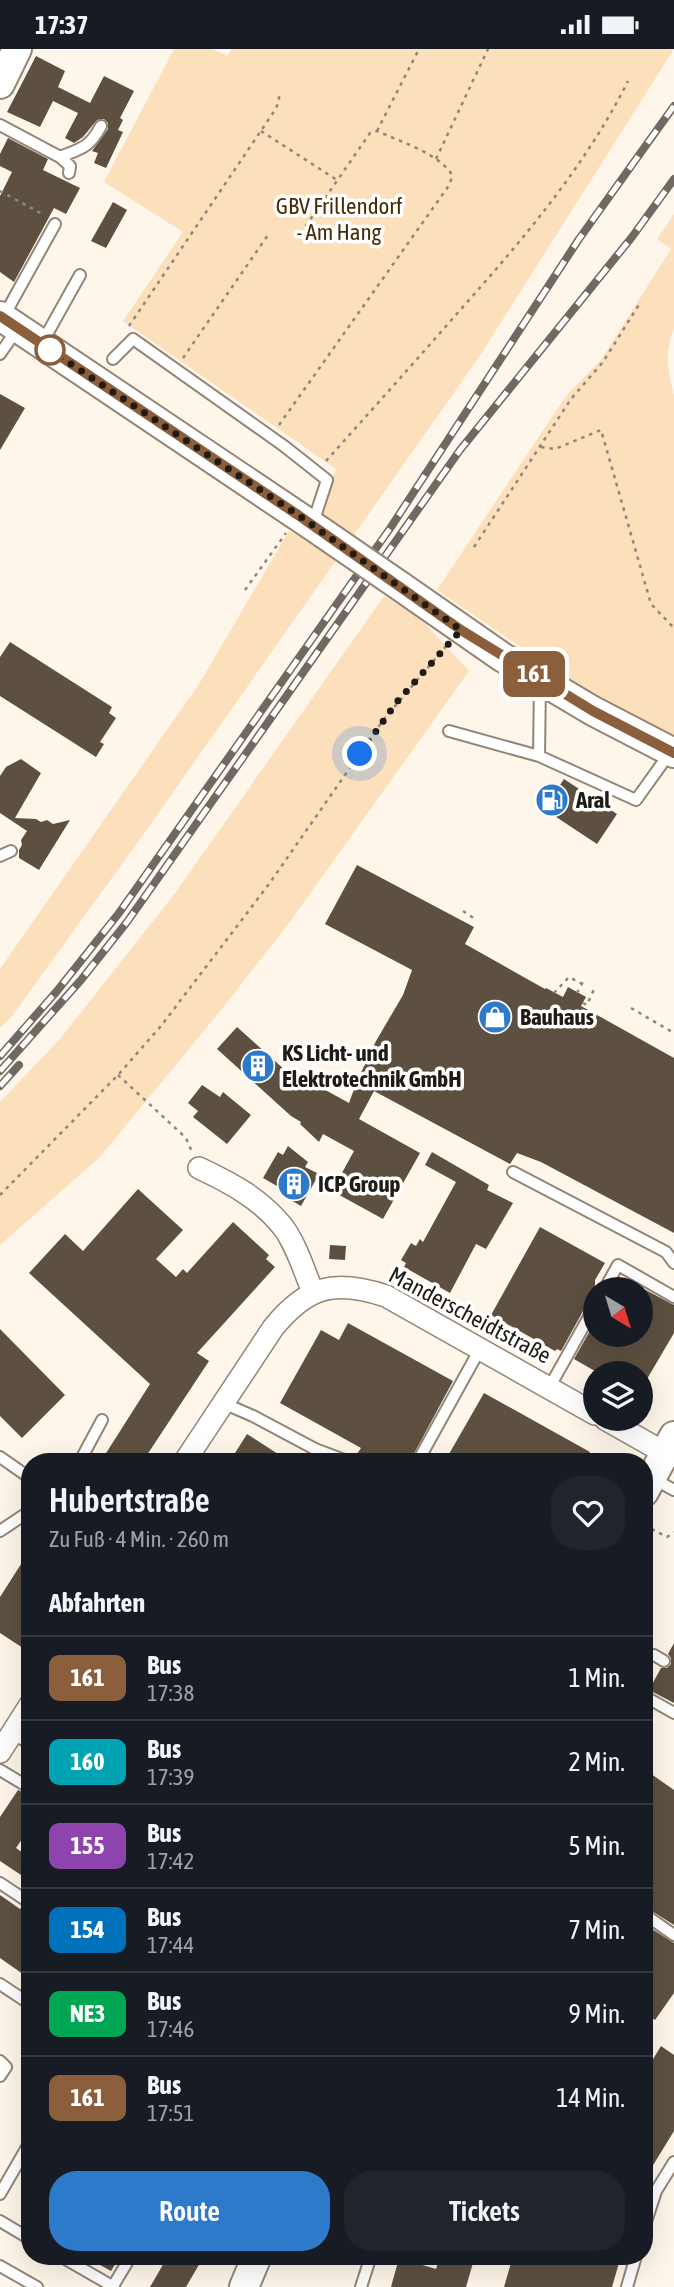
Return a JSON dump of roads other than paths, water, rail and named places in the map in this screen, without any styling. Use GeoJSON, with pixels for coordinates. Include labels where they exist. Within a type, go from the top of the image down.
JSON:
{"type":"FeatureCollection","features":[{"type":"Feature","properties":{"kind":"main road"},"geometry":{"type":"LineString","coordinates":[[0,84],[17,49]]}},
{"type":"Feature","properties":{"kind":"main road"},"geometry":{"type":"LineString","coordinates":[[7,321],[400,586],[435,605],[461,630],[593,711],[673,752]]}},
{"type":"Feature","properties":{"kind":"main road"},"geometry":{"type":"LineString","coordinates":[[656,1487],[669,1444]]}},
{"type":"Feature","properties":{"kind":"main road"},"geometry":{"type":"LineString","coordinates":[[244,2287],[253,2265]]}},
{"type":"Feature","properties":{"kind":"street"},"geometry":{"type":"LineString","coordinates":[[199,1168],[242,1189],[284,1228],[313,1292]]}},
{"type":"Feature","properties":{"kind":"street","name":"Manderscheidtstraße"},"geometry":{"type":"LineString","coordinates":[[190,1453],[279,1320],[298,1300],[313,1292],[350,1287],[386,1296],[583,1406]]}},
{"type":"Feature","properties":{"kind":"street"},"geometry":{"type":"LineString","coordinates":[[636,1431],[669,1444]]}},
{"type":"Feature","properties":{"kind":"street"},"geometry":{"type":"LineString","coordinates":[[14,1743],[21,1726]]}},
{"type":"Feature","properties":{"kind":"lane"},"geometry":{"type":"LineString","coordinates":[[0,125],[60,157],[70,166],[69,173]]}},
{"type":"Feature","properties":{"kind":"lane"},"geometry":{"type":"LineString","coordinates":[[60,157],[84,148],[93,141],[101,126]]}},
{"type":"Feature","properties":{"kind":"lane"},"geometry":{"type":"LineString","coordinates":[[0,354],[7,321],[55,224]]}},
{"type":"Feature","properties":{"kind":"lane"},"geometry":{"type":"LineString","coordinates":[[42,344],[80,275]]}},
{"type":"Feature","properties":{"kind":"lane"},"geometry":{"type":"LineString","coordinates":[[113,359],[133,339],[317,471],[327,480],[311,524]]}},
{"type":"Feature","properties":{"kind":"lane"},"geometry":{"type":"LineString","coordinates":[[539,756],[540,678]]}},
{"type":"Feature","properties":{"kind":"lane"},"geometry":{"type":"LineString","coordinates":[[449,731],[539,756],[636,800],[673,752]]}},
{"type":"Feature","properties":{"kind":"lane"},"geometry":{"type":"LineString","coordinates":[[513,1172],[666,1252],[674,1263]]}},
{"type":"Feature","properties":{"kind":"lane"},"geometry":{"type":"LineString","coordinates":[[611,1277],[618,1265],[639,1277]]}},
{"type":"Feature","properties":{"kind":"lane"},"geometry":{"type":"LineString","coordinates":[[653,1285],[674,1297]]}},
{"type":"Feature","properties":{"kind":"lane"},"geometry":{"type":"LineString","coordinates":[[549,1388],[583,1327]]}},
{"type":"Feature","properties":{"kind":"lane"},"geometry":{"type":"LineString","coordinates":[[422,1453],[480,1349]]}},
{"type":"Feature","properties":{"kind":"lane"},"geometry":{"type":"LineString","coordinates":[[223,1403],[326,1453]]}},
{"type":"Feature","properties":{"kind":"lane"},"geometry":{"type":"LineString","coordinates":[[84,1453],[102,1420]]}},
{"type":"Feature","properties":{"kind":"lane"},"geometry":{"type":"LineString","coordinates":[[0,1457],[21,1472]]}},
{"type":"Feature","properties":{"kind":"lane"},"geometry":{"type":"LineString","coordinates":[[0,1531],[21,1517]]}},
{"type":"Feature","properties":{"kind":"lane"},"geometry":{"type":"LineString","coordinates":[[654,1655],[664,1661]]}},
{"type":"Feature","properties":{"kind":"lane"},"geometry":{"type":"LineString","coordinates":[[653,1701],[674,1713]]}},
{"type":"Feature","properties":{"kind":"lane"},"geometry":{"type":"LineString","coordinates":[[0,1770],[21,1783]]}},
{"type":"Feature","properties":{"kind":"lane"},"geometry":{"type":"LineString","coordinates":[[0,1883],[21,1897]]}},
{"type":"Feature","properties":{"kind":"lane"},"geometry":{"type":"LineString","coordinates":[[653,1920],[674,1935]]}},
{"type":"Feature","properties":{"kind":"lane"},"geometry":{"type":"LineString","coordinates":[[0,1984],[21,1998]]}},
{"type":"Feature","properties":{"kind":"lane"},"geometry":{"type":"LineString","coordinates":[[0,2061],[6,2067],[0,2076]]}},
{"type":"Feature","properties":{"kind":"lane"},"geometry":{"type":"LineString","coordinates":[[0,2193],[21,2157]]}},
{"type":"Feature","properties":{"kind":"lane"},"geometry":{"type":"LineString","coordinates":[[653,2200],[674,2162]]}},
{"type":"Feature","properties":{"kind":"lane"},"geometry":{"type":"LineString","coordinates":[[0,2221],[21,2234]]}},
{"type":"Feature","properties":{"kind":"lane"},"geometry":{"type":"LineString","coordinates":[[76,2265],[114,2287],[126,2265]]}},
{"type":"Feature","properties":{"kind":"lane"},"geometry":{"type":"LineString","coordinates":[[361,2287],[368,2265]]}},
{"type":"Feature","properties":{"kind":"lane"},"geometry":{"type":"LineString","coordinates":[[627,2287],[633,2265]]}},
{"type":"Feature","properties":{"kind":"lane"},"geometry":{"type":"LineString","coordinates":[[0,2266],[37,2287]]}},
{"type":"Feature","properties":{"kind":"railway"},"geometry":{"type":"LineString","coordinates":[[0,1056],[57,991],[119,913],[391,527],[579,239],[674,106]]}},
{"type":"Feature","properties":{"kind":"railway"},"geometry":{"type":"LineString","coordinates":[[0,1071],[81,980],[127,922],[460,450],[632,237],[674,179]]}},
{"type":"Feature","properties":{"kind":"railway"},"geometry":{"type":"LineString","coordinates":[[0,1086],[19,1065]]}},
{"type":"Feature","properties":{"kind":"place","name":"Aral"},"geometry":{"type":"Point","coordinates":[552,800]}},
{"type":"Feature","properties":{"kind":"place","name":"Bauhaus"},"geometry":{"type":"Point","coordinates":[495,1017]}},
{"type":"Feature","properties":{"kind":"place","name":"KS Licht- und Elektrotechnik GmbH"},"geometry":{"type":"Point","coordinates":[258,1066]}},
{"type":"Feature","properties":{"kind":"place","name":"ICP Group"},"geometry":{"type":"Point","coordinates":[294,1184]}},
{"type":"Feature","properties":{"kind":"park label","name":"GBV Frillendorf - Am Hang"},"geometry":{"type":"Point","coordinates":[339,219]}}]}
